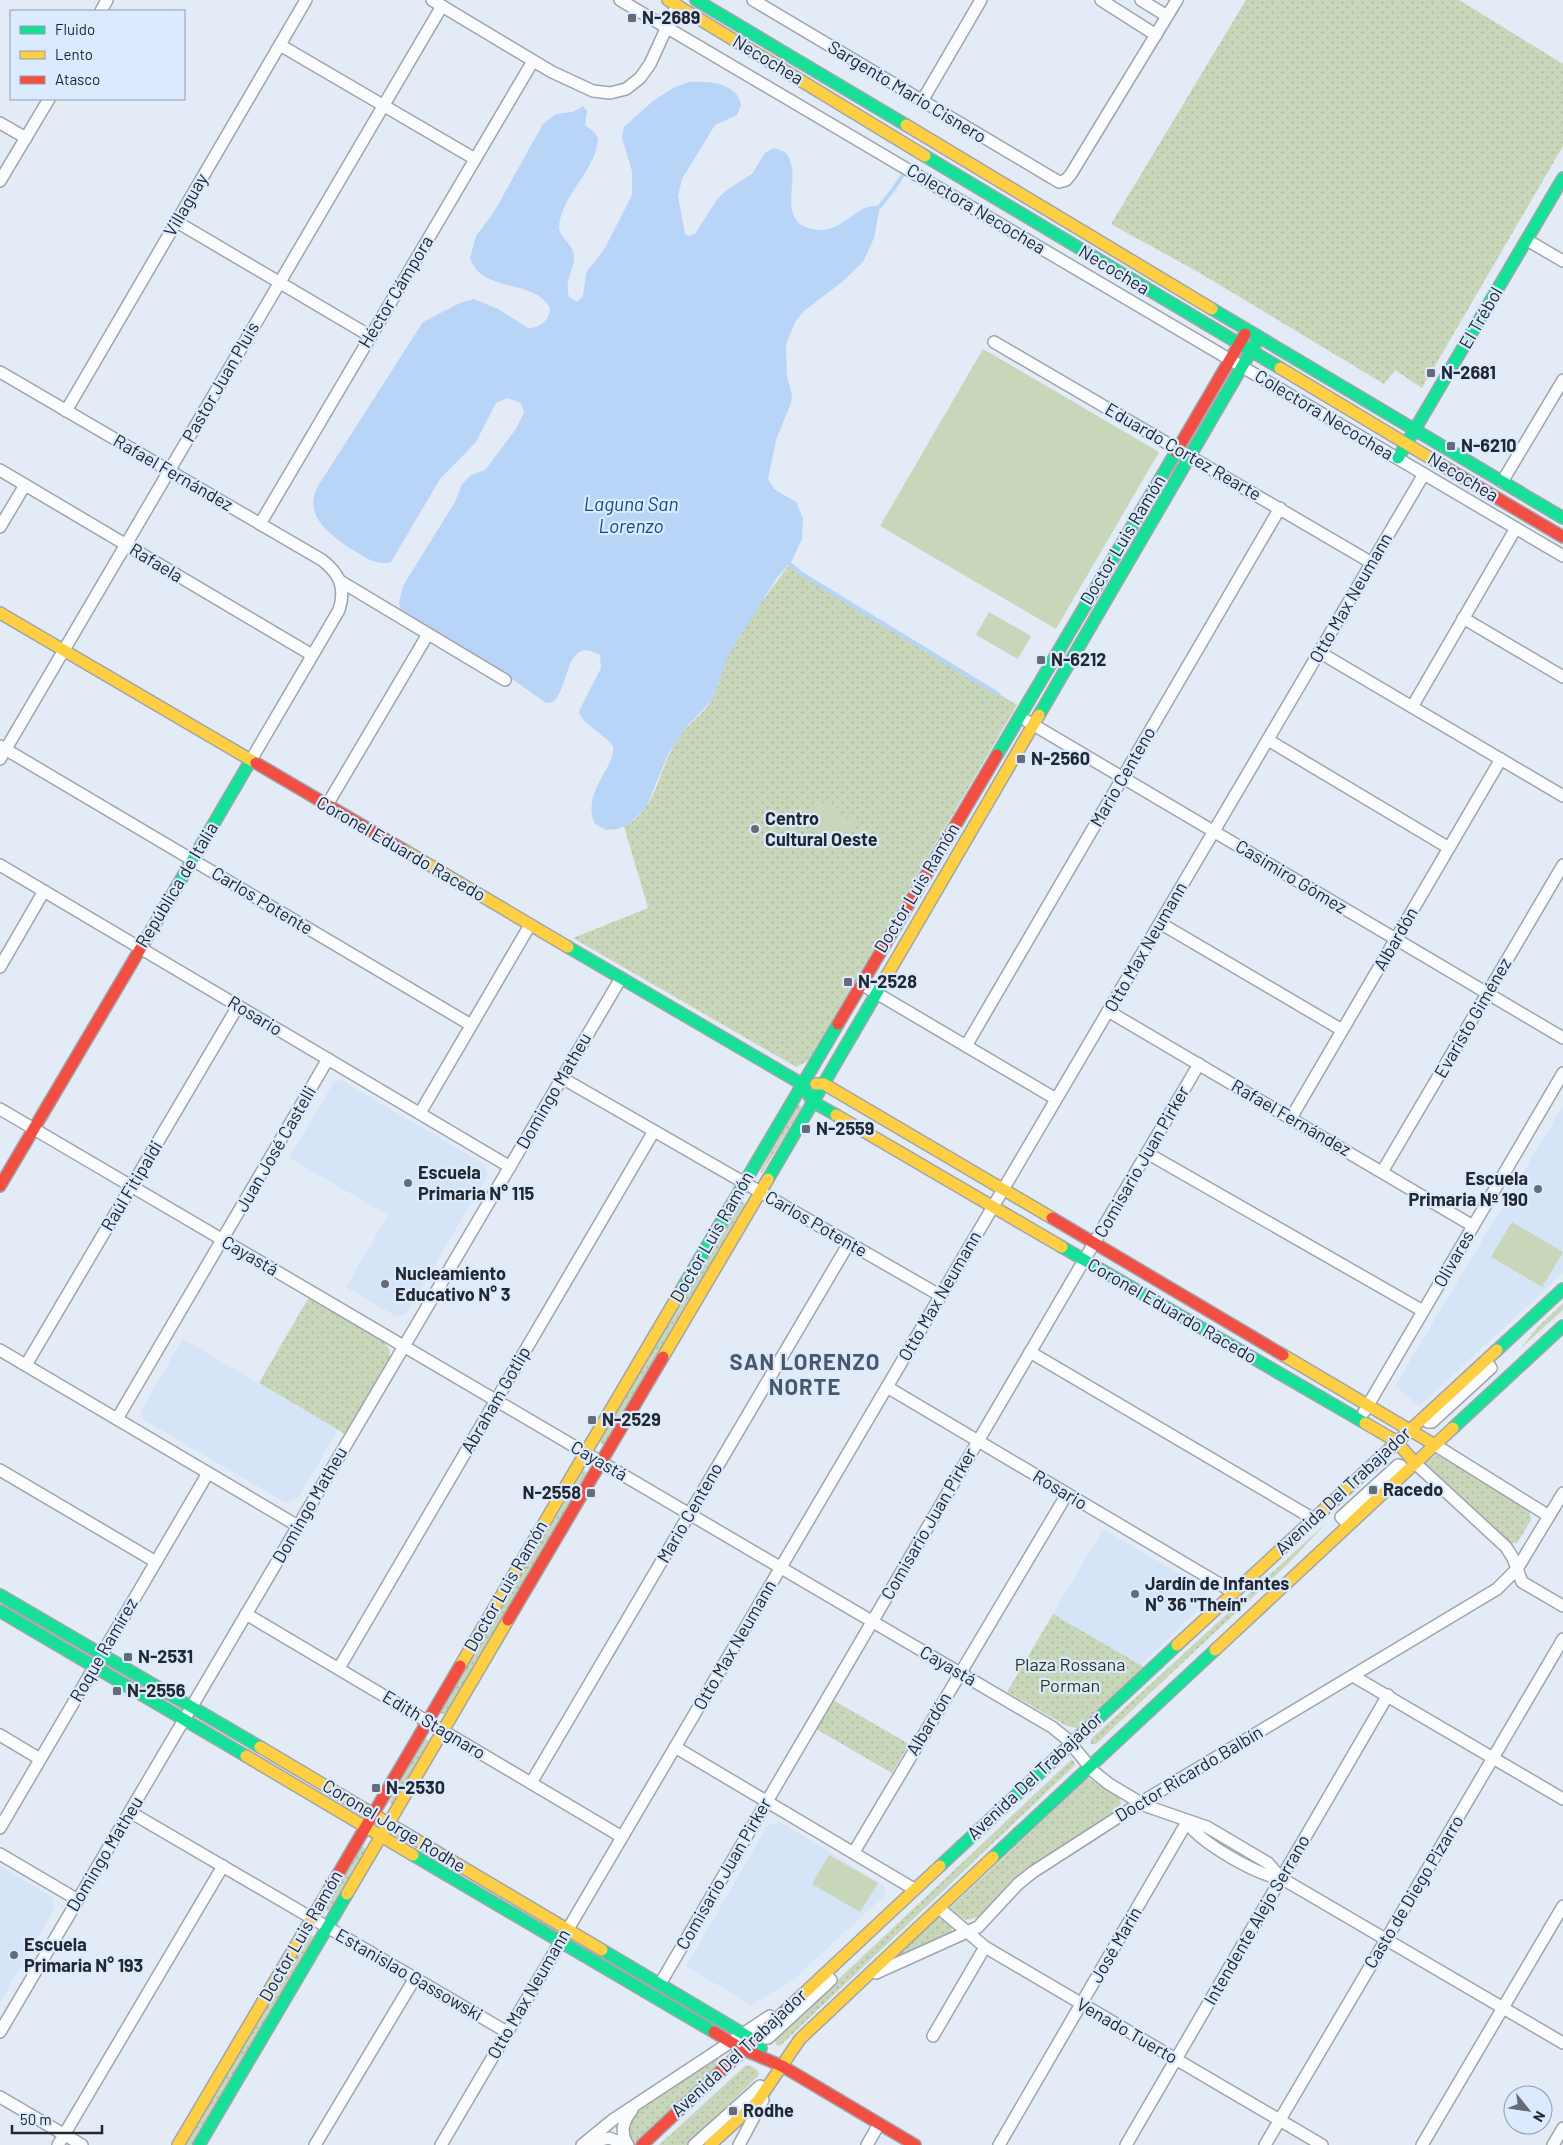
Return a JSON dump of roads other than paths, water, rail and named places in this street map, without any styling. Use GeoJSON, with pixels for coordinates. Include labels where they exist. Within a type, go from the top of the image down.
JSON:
{"type":"FeatureCollection","features":[{"type":"Feature","properties":{"kind":"main road","name":"Necochea"},"geometry":{"type":"LineString","coordinates":[[696,0],[1563,518]]}},
{"type":"Feature","properties":{"kind":"main road","name":"Necochea"},"geometry":{"type":"LineString","coordinates":[[675,2],[1252,352],[1563,537]]}},
{"type":"Feature","properties":{"kind":"main road","name":"El Trébol"},"geometry":{"type":"LineString","coordinates":[[1398,458],[1563,178]]}},
{"type":"Feature","properties":{"kind":"main road","name":"Doctor Luis Ramón"},"geometry":{"type":"LineString","coordinates":[[178,2145],[1247,330]]}},
{"type":"Feature","properties":{"kind":"main road","name":"Doctor Luis Ramón"},"geometry":{"type":"LineString","coordinates":[[199,2145],[877,994],[1259,338]]}},
{"type":"Feature","properties":{"kind":"main road","name":"Coronel Eduardo Racedo"},"geometry":{"type":"LineString","coordinates":[[0,613],[802,1084],[813,1102],[1396,1441],[1415,1463]]}},
{"type":"Feature","properties":{"kind":"main road","name":"República de Italia"},"geometry":{"type":"LineString","coordinates":[[0,1186],[251,760]]}},
{"type":"Feature","properties":{"kind":"main road"},"geometry":{"type":"LineString","coordinates":[[802,1084],[824,1084]]}},
{"type":"Feature","properties":{"kind":"main road","name":"Coronel Eduardo Racedo"},"geometry":{"type":"LineString","coordinates":[[824,1084],[1435,1445]]}},
{"type":"Feature","properties":{"kind":"main road","name":"Avenida Del Trabajador"},"geometry":{"type":"LineString","coordinates":[[642,2145],[742,2049],[747,2036],[789,2005],[1312,1518],[1563,1289]]}},
{"type":"Feature","properties":{"kind":"main road","name":"Avenida Del Trabajador"},"geometry":{"type":"LineString","coordinates":[[710,2145],[754,2104],[770,2084],[800,2039],[1088,1766],[1563,1326]]}},
{"type":"Feature","properties":{"kind":"main road","name":"Coronel Jorge Rodhe"},"geometry":{"type":"LineString","coordinates":[[0,1595],[373,1813],[747,2036],[782,2066]]}},
{"type":"Feature","properties":{"kind":"main road","name":"Coronel Jorge Rodhe"},"geometry":{"type":"LineString","coordinates":[[0,1611],[730,2042],[782,2066],[915,2145]]}},
{"type":"Feature","properties":{"kind":"street","name":"Villaguay"},"geometry":{"type":"LineString","coordinates":[[66,411],[306,0]]}},
{"type":"Feature","properties":{"kind":"street","name":"Colectora Necochea"},"geometry":{"type":"LineString","coordinates":[[620,0],[1563,556]]}},
{"type":"Feature","properties":{"kind":"street","name":"Sargento Mario Cisnero"},"geometry":{"type":"LineString","coordinates":[[753,0],[1052,179],[1062,182],[1071,174],[1156,35]]}},
{"type":"Feature","properties":{"kind":"street"},"geometry":{"type":"LineString","coordinates":[[922,101],[981,0]]}},
{"type":"Feature","properties":{"kind":"street"},"geometry":{"type":"LineString","coordinates":[[1101,0],[1156,35],[1177,0]]}},
{"type":"Feature","properties":{"kind":"street"},"geometry":{"type":"LineString","coordinates":[[1141,0],[1167,16]]}},
{"type":"Feature","properties":{"kind":"street"},"geometry":{"type":"LineString","coordinates":[[437,3],[570,81],[593,90],[618,92],[626,89],[640,78],[667,27],[675,2]]}},
{"type":"Feature","properties":{"kind":"street","name":"Pastor Juan Pluis"},"geometry":{"type":"LineString","coordinates":[[2,751],[64,650],[384,106],[437,3]]}},
{"type":"Feature","properties":{"kind":"street"},"geometry":{"type":"LineString","coordinates":[[280,45],[475,159]]}},
{"type":"Feature","properties":{"kind":"street","name":"Héctor Cámpora"},"geometry":{"type":"LineString","coordinates":[[260,524],[533,61]]}},
{"type":"Feature","properties":{"kind":"street"},"geometry":{"type":"LineString","coordinates":[[0,181],[48,100]]}},
{"type":"Feature","properties":{"kind":"street"},"geometry":{"type":"LineString","coordinates":[[0,123],[26,138]]}},
{"type":"Feature","properties":{"kind":"street"},"geometry":{"type":"LineString","coordinates":[[177,222],[370,336]]}},
{"type":"Feature","properties":{"kind":"street"},"geometry":{"type":"LineString","coordinates":[[1527,240],[1563,261]]}},
{"type":"Feature","properties":{"kind":"street","name":"Eduardo Cortez Rearte"},"geometry":{"type":"LineString","coordinates":[[994,342],[1372,562]]}},
{"type":"Feature","properties":{"kind":"street","name":"Rafael Fernández"},"geometry":{"type":"LineString","coordinates":[[0,372],[322,560],[336,572],[340,581],[505,680]]}},
{"type":"Feature","properties":{"kind":"street"},"geometry":{"type":"LineString","coordinates":[[1502,482],[1563,380]]}},
{"type":"Feature","properties":{"kind":"street","name":"Rafaela"},"geometry":{"type":"LineString","coordinates":[[0,470],[312,655]]}},
{"type":"Feature","properties":{"kind":"street","name":"Otto Max Neumann"},"geometry":{"type":"LineString","coordinates":[[441,2145],[1424,474]]}},
{"type":"Feature","properties":{"kind":"street"},"geometry":{"type":"LineString","coordinates":[[0,527],[25,485]]}},
{"type":"Feature","properties":{"kind":"street","name":"Mario Centeno"},"geometry":{"type":"LineString","coordinates":[[966,1046],[1280,508]]}},
{"type":"Feature","properties":{"kind":"street"},"geometry":{"type":"LineString","coordinates":[[1412,707],[1516,528]]}},
{"type":"Feature","properties":{"kind":"street","name":"República de Italia"},"geometry":{"type":"LineString","coordinates":[[251,760],[338,610],[342,594],[340,581]]}},
{"type":"Feature","properties":{"kind":"street"},"geometry":{"type":"LineString","coordinates":[[1463,618],[1563,677]]}},
{"type":"Feature","properties":{"kind":"street"},"geometry":{"type":"LineString","coordinates":[[327,805],[428,634]]}},
{"type":"Feature","properties":{"kind":"street"},"geometry":{"type":"LineString","coordinates":[[1319,652],[1563,796]]}},
{"type":"Feature","properties":{"kind":"street","name":"Casimiro Gómez"},"geometry":{"type":"LineString","coordinates":[[1019,717],[1563,1038]]}},
{"type":"Feature","properties":{"kind":"street"},"geometry":{"type":"LineString","coordinates":[[1268,740],[1449,848]]}},
{"type":"Feature","properties":{"kind":"street","name":"Carlos Potente"},"geometry":{"type":"LineString","coordinates":[[2,751],[192,860],[472,1025]]}},
{"type":"Feature","properties":{"kind":"street","name":"Albardón"},"geometry":{"type":"LineString","coordinates":[[1291,1118],[1501,760]]}},
{"type":"Feature","properties":{"kind":"street","name":"Evaristo Giménez"},"geometry":{"type":"LineString","coordinates":[[1382,1172],[1563,864]]}},
{"type":"Feature","properties":{"kind":"street","name":"Rosario"},"geometry":{"type":"LineString","coordinates":[[0,865],[510,1167]]}},
{"type":"Feature","properties":{"kind":"street"},"geometry":{"type":"LineString","coordinates":[[0,967],[44,891]]}},
{"type":"Feature","properties":{"kind":"street"},"geometry":{"type":"LineString","coordinates":[[1160,923],[1342,1030]]}},
{"type":"Feature","properties":{"kind":"street"},"geometry":{"type":"LineString","coordinates":[[420,1114],[530,925]]}},
{"type":"Feature","properties":{"kind":"street","name":"Domingo Matheu"},"geometry":{"type":"LineString","coordinates":[[0,2032],[621,978]]}},
{"type":"Feature","properties":{"kind":"street"},"geometry":{"type":"LineString","coordinates":[[861,984],[1056,1099]]}},
{"type":"Feature","properties":{"kind":"street","name":"Raúl Fitipaldi"},"geometry":{"type":"LineString","coordinates":[[26,1365],[238,1006]]}},
{"type":"Feature","properties":{"kind":"street","name":"Rafael Fernández"},"geometry":{"type":"LineString","coordinates":[[1108,1011],[1473,1226]]}},
{"type":"Feature","properties":{"kind":"street","name":"Juan José Castelli"},"geometry":{"type":"LineString","coordinates":[[117,1419],[328,1060]]}},
{"type":"Feature","properties":{"kind":"street","name":"Comisario Juan Pirker"},"geometry":{"type":"LineString","coordinates":[[660,1984],[1199,1064]]}},
{"type":"Feature","properties":{"kind":"street","name":"Olivares"},"geometry":{"type":"LineString","coordinates":[[1360,1420],[1563,1073]]}},
{"type":"Feature","properties":{"kind":"street","name":"Carlos Potente"},"geometry":{"type":"LineString","coordinates":[[562,1078],[940,1296]]}},
{"type":"Feature","properties":{"kind":"street","name":"Cayastá"},"geometry":{"type":"LineString","coordinates":[[0,1109],[1052,1727],[1071,1743],[1088,1766],[1104,1781],[1140,1803],[1187,1822],[1200,1837],[1254,1869],[1266,1876],[1281,1878],[1563,2043]]}},
{"type":"Feature","properties":{"kind":"street","name":"Abraham Gotlip"},"geometry":{"type":"LineString","coordinates":[[338,1668],[654,1131]]}},
{"type":"Feature","properties":{"kind":"street"},"geometry":{"type":"LineString","coordinates":[[1147,1153],[1423,1312]]}},
{"type":"Feature","properties":{"kind":"street","name":"Mario Centeno"},"geometry":{"type":"LineString","coordinates":[[532,1783],[849,1243]]}},
{"type":"Feature","properties":{"kind":"street"},"geometry":{"type":"LineString","coordinates":[[0,1350],[298,1526]]}},
{"type":"Feature","properties":{"kind":"street"},"geometry":{"type":"LineString","coordinates":[[1030,1352],[1312,1518]]}},
{"type":"Feature","properties":{"kind":"street"},"geometry":{"type":"LineString","coordinates":[[1488,1364],[1491,1368],[1432,1422],[1428,1422],[1429,1418],[1488,1364]]}},
{"type":"Feature","properties":{"kind":"street","name":"Rosario"},"geometry":{"type":"LineString","coordinates":[[887,1387],[1233,1592]]}},
{"type":"Feature","properties":{"kind":"street","name":"Coronel Eduardo Racedo"},"geometry":{"type":"LineString","coordinates":[[1435,1445],[1550,1516]]}},
{"type":"Feature","properties":{"kind":"street","name":"Coronel Eduardo Racedo"},"geometry":{"type":"LineString","coordinates":[[1415,1463],[1506,1547],[1517,1569]]}},
{"type":"Feature","properties":{"kind":"street"},"geometry":{"type":"LineString","coordinates":[[1398,1465],[1401,1466],[1401,1469],[1355,1512],[1344,1521],[1340,1517],[1398,1465]]}},
{"type":"Feature","properties":{"kind":"street"},"geometry":{"type":"LineString","coordinates":[[0,1470],[156,1562]]}},
{"type":"Feature","properties":{"kind":"street","name":"Roque Ramírez"},"geometry":{"type":"LineString","coordinates":[[0,1828],[208,1473]]}},
{"type":"Feature","properties":{"kind":"street"},"geometry":{"type":"LineString","coordinates":[[1563,1493],[1517,1569],[1524,1584],[1563,1606]]}},
{"type":"Feature","properties":{"kind":"street","name":"Albardón"},"geometry":{"type":"LineString","coordinates":[[854,1852],[1067,1494]]}},
{"type":"Feature","properties":{"kind":"street","name":"Doctor Ricardo Balbín"},"geometry":{"type":"LineString","coordinates":[[864,1978],[967,1933],[987,1919],[1026,1877],[1140,1803],[1497,1590],[1517,1569]]}},
{"type":"Feature","properties":{"kind":"street","name":"Edith Stagnaro"},"geometry":{"type":"LineString","coordinates":[[246,1614],[622,1837]]}},
{"type":"Feature","properties":{"kind":"street","name":"Casto de Diego Pizarro"},"geometry":{"type":"LineString","coordinates":[[1265,2145],[1563,1639]]}},
{"type":"Feature","properties":{"kind":"street"},"geometry":{"type":"LineString","coordinates":[[1352,1676],[1388,1695],[1563,1799]]}},
{"type":"Feature","properties":{"kind":"street","name":"Intendente Alejo Serrano"},"geometry":{"type":"LineString","coordinates":[[1126,2145],[1388,1695]]}},
{"type":"Feature","properties":{"kind":"street"},"geometry":{"type":"LineString","coordinates":[[0,1735],[40,1759]]}},
{"type":"Feature","properties":{"kind":"street"},"geometry":{"type":"LineString","coordinates":[[675,1747],[914,1889]]}},
{"type":"Feature","properties":{"kind":"street","name":"Estanislao Gassowski"},"geometry":{"type":"LineString","coordinates":[[130,1812],[507,2032]]}},
{"type":"Feature","properties":{"kind":"street","name":"José Marín"},"geometry":{"type":"LineString","coordinates":[[999,2145],[1187,1822]]}},
{"type":"Feature","properties":{"kind":"street"},"geometry":{"type":"LineString","coordinates":[[0,1854],[78,1900]]}},
{"type":"Feature","properties":{"kind":"street"},"geometry":{"type":"LineString","coordinates":[[58,2145],[223,1866]]}},
{"type":"Feature","properties":{"kind":"street"},"geometry":{"type":"LineString","coordinates":[[1422,2145],[1563,1906]]}},
{"type":"Feature","properties":{"kind":"street","name":"Venado Tuerto"},"geometry":{"type":"LineString","coordinates":[[939,1908],[985,1947],[1322,2145]]}},
{"type":"Feature","properties":{"kind":"street"},"geometry":{"type":"LineString","coordinates":[[933,2036],[985,1947]]}},
{"type":"Feature","properties":{"kind":"street"},"geometry":{"type":"LineString","coordinates":[[828,1976],[831,1980],[768,2038],[764,2038],[764,2035],[828,1976]]}},
{"type":"Feature","properties":{"kind":"street"},"geometry":{"type":"LineString","coordinates":[[315,2145],[415,1978]]}},
{"type":"Feature","properties":{"kind":"street"},"geometry":{"type":"LineString","coordinates":[[583,2145],[607,2124],[730,2042],[747,2036]]}},
{"type":"Feature","properties":{"kind":"street"},"geometry":{"type":"LineString","coordinates":[[739,2145],[758,2112],[770,2084]]}},
{"type":"Feature","properties":{"kind":"street"},"geometry":{"type":"LineString","coordinates":[[694,2145],[758,2086],[761,2086],[761,2090],[700,2145]]}},
{"type":"Feature","properties":{"kind":"street"},"geometry":{"type":"LineString","coordinates":[[0,2097],[82,2145]]}},
{"type":"Feature","properties":{"kind":"street"},"geometry":{"type":"LineString","coordinates":[[627,2145],[623,2136],[623,2126],[628,2115],[642,2101]]}},
{"type":"Feature","properties":{"kind":"street"},"geometry":{"type":"LineString","coordinates":[[867,2145],[879,2124]]}},
{"type":"Feature","properties":{"kind":"street"},"geometry":{"type":"LineString","coordinates":[[1553,2145],[1563,2128]]}},
{"type":"Feature","properties":{"kind":"street"},"geometry":{"type":"LineString","coordinates":[[583,2145],[599,2139],[609,2138],[627,2145]]}},
{"type":"Feature","properties":{"kind":"water","name":"Laguna San Lorenzo"},"geometry":{"type":"Polygon","coordinates":[[[689,82],[720,84],[728,87],[738,97],[741,105],[737,115],[715,125],[682,179],[678,196],[685,234],[688,236],[695,234],[718,198],[752,174],[765,153],[774,148],[785,152],[790,159],[793,176],[792,209],[795,218],[802,225],[820,230],[830,229],[862,209],[880,206],[874,238],[863,262],[842,282],[804,311],[795,322],[786,344],[787,377],[792,394],[791,403],[776,440],[768,479],[774,489],[796,502],[803,518],[802,539],[791,562],[776,579],[729,654],[712,700],[687,726],[669,752],[646,808],[629,824],[618,829],[606,830],[595,824],[592,802],[595,791],[613,754],[613,746],[584,720],[579,711],[601,668],[600,655],[589,650],[580,651],[570,665],[558,695],[553,702],[546,703],[501,671],[401,611],[399,602],[403,586],[455,502],[462,484],[471,475],[485,470],[516,429],[524,412],[521,403],[507,398],[496,403],[476,442],[440,479],[391,562],[385,563],[368,559],[348,547],[325,528],[315,514],[313,505],[318,486],[423,322],[460,303],[474,299],[498,309],[528,328],[536,327],[546,320],[550,308],[542,299],[521,288],[496,282],[485,277],[476,269],[470,258],[476,236],[494,212],[543,124],[556,114],[573,112],[583,106],[587,111],[585,125],[595,133],[598,139],[596,151],[591,162],[561,215],[559,227],[561,234],[573,252],[574,262],[568,280],[568,291],[569,297],[577,302],[583,296],[586,273],[605,248],[632,195],[632,171],[622,138],[624,127],[653,101],[675,87],[689,82]]]}},
{"type":"Feature","properties":{"kind":"waterway"},"geometry":{"type":"LineString","coordinates":[[880,206],[902,176]]}},
{"type":"Feature","properties":{"kind":"waterway"},"geometry":{"type":"LineString","coordinates":[[790,564],[802,574],[998,694]]}},
{"type":"Feature","properties":{"kind":"place","name":"N-2689"},"geometry":{"type":"Point","coordinates":[632,18]}},
{"type":"Feature","properties":{"kind":"place","name":"N-2681"},"geometry":{"type":"Point","coordinates":[1431,373]}},
{"type":"Feature","properties":{"kind":"place","name":"N-6210"},"geometry":{"type":"Point","coordinates":[1451,446]}},
{"type":"Feature","properties":{"kind":"place","name":"N-6212"},"geometry":{"type":"Point","coordinates":[1041,660]}},
{"type":"Feature","properties":{"kind":"place","name":"N-2560"},"geometry":{"type":"Point","coordinates":[1021,759]}},
{"type":"Feature","properties":{"kind":"place","name":"Centro Cultural Oeste"},"geometry":{"type":"Point","coordinates":[755,829]}},
{"type":"Feature","properties":{"kind":"place","name":"N-2528"},"geometry":{"type":"Point","coordinates":[848,982]}},
{"type":"Feature","properties":{"kind":"place","name":"N-2559"},"geometry":{"type":"Point","coordinates":[806,1129]}},
{"type":"Feature","properties":{"kind":"place","name":"Escuela Primaria N° 115"},"geometry":{"type":"Point","coordinates":[408,1183]}},
{"type":"Feature","properties":{"kind":"place","name":"Escuela Primaria Nº 190"},"geometry":{"type":"Point","coordinates":[1538,1189]}},
{"type":"Feature","properties":{"kind":"place","name":"Nucleamiento Educativo N° 3"},"geometry":{"type":"Point","coordinates":[385,1284]}},
{"type":"Feature","properties":{"kind":"place","name":"N-2529"},"geometry":{"type":"Point","coordinates":[592,1420]}},
{"type":"Feature","properties":{"kind":"place","name":"Racedo"},"geometry":{"type":"Point","coordinates":[1373,1490]}},
{"type":"Feature","properties":{"kind":"place","name":"N-2558"},"geometry":{"type":"Point","coordinates":[591,1493]}},
{"type":"Feature","properties":{"kind":"place","name":"Jardín de Infantes N° 36 \"Theín\""},"geometry":{"type":"Point","coordinates":[1135,1594]}},
{"type":"Feature","properties":{"kind":"place","name":"N-2531"},"geometry":{"type":"Point","coordinates":[128,1657]}},
{"type":"Feature","properties":{"kind":"place","name":"N-2556"},"geometry":{"type":"Point","coordinates":[117,1691]}},
{"type":"Feature","properties":{"kind":"place","name":"N-2530"},"geometry":{"type":"Point","coordinates":[376,1788]}},
{"type":"Feature","properties":{"kind":"place","name":"Escuela Primaria N° 193"},"geometry":{"type":"Point","coordinates":[14,1955]}},
{"type":"Feature","properties":{"kind":"place","name":"Rodhe"},"geometry":{"type":"Point","coordinates":[733,2111]}},
{"type":"Feature","properties":{"kind":"district","name":"SAN LORENZO NORTE"},"geometry":{"type":"Point","coordinates":[805,1374]}},
{"type":"Feature","properties":{"kind":"park label","name":"Plaza Rossana Porman"},"geometry":{"type":"Point","coordinates":[1070,1675]}}]}
